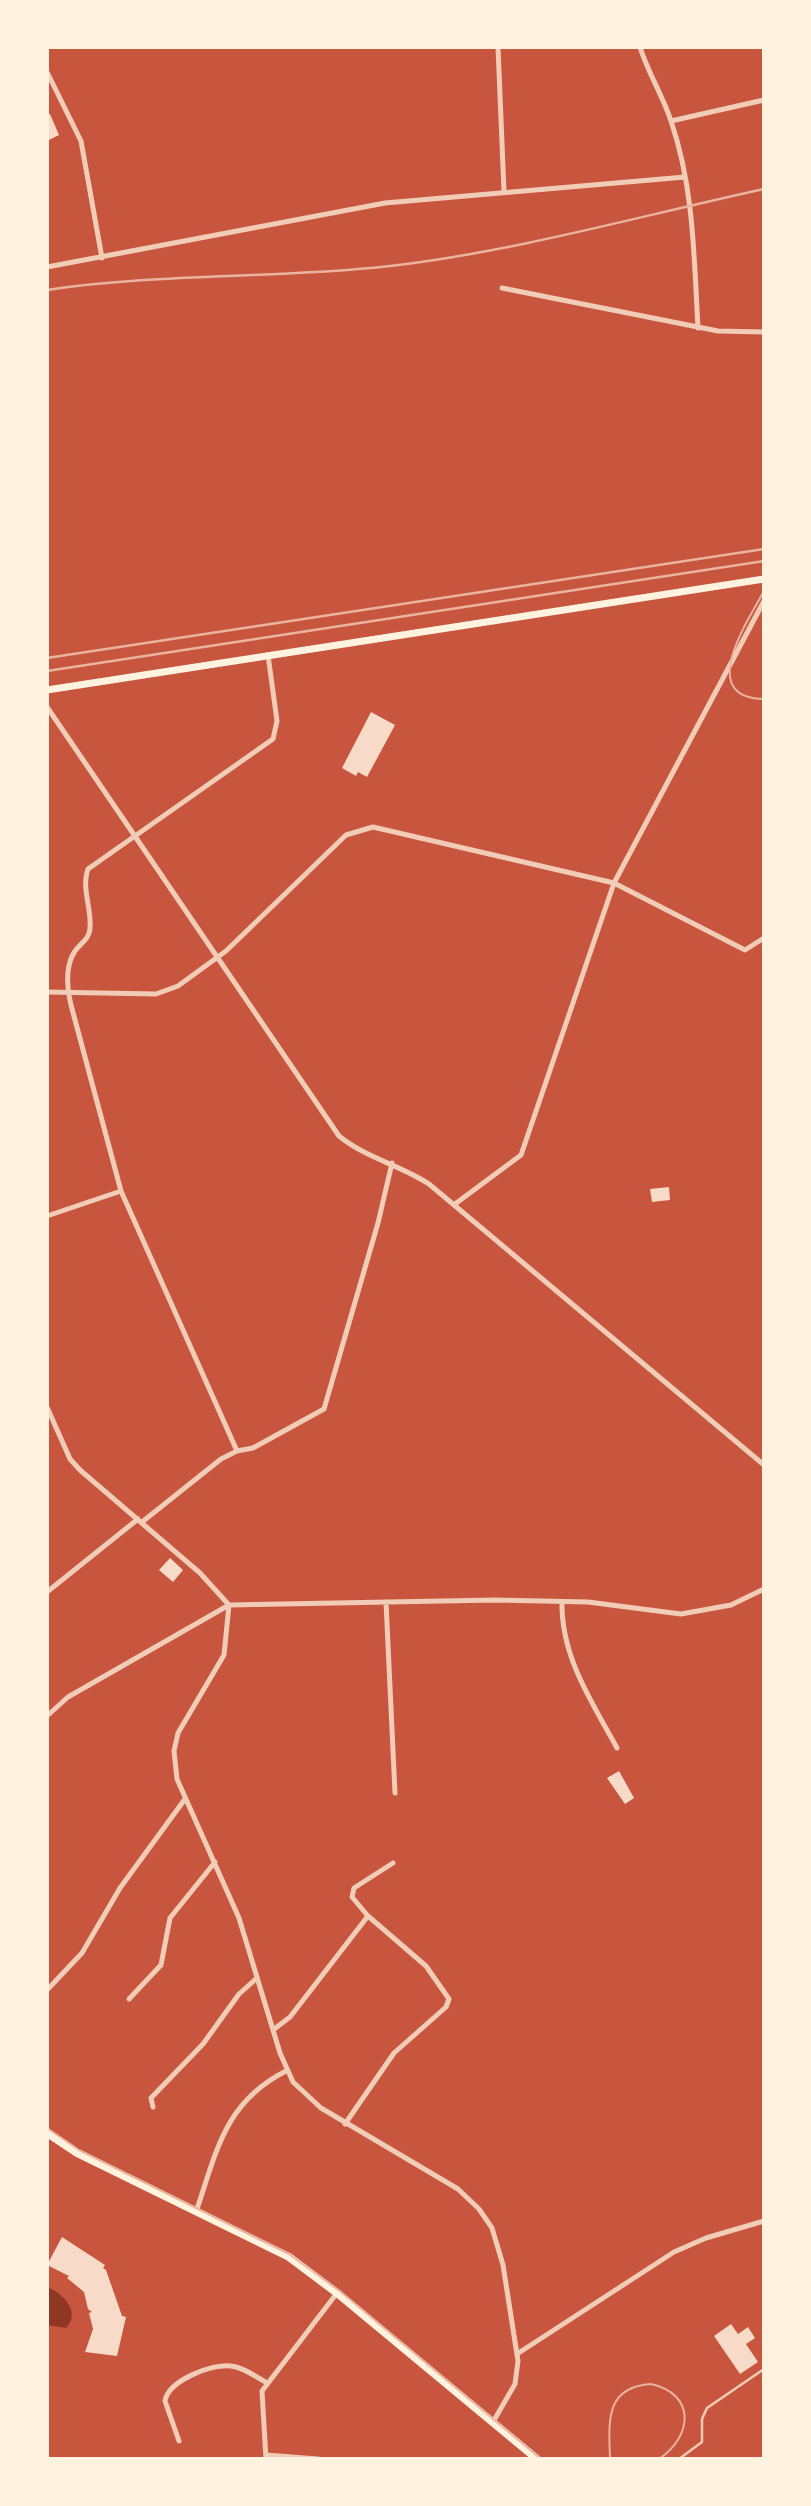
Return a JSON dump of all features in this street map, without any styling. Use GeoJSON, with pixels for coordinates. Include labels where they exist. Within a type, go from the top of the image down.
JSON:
{"type":"FeatureCollection","features":[{"type":"Feature","properties":{"kind":"main road"},"geometry":{"type":"LineString","coordinates":[[47,690],[764,579]]}},
{"type":"Feature","properties":{"kind":"main road"},"geometry":{"type":"LineString","coordinates":[[47,2133],[77,2153],[197,2209],[289,2257],[337,2293],[536,2458]]}},
{"type":"Feature","properties":{"kind":"street"},"geometry":{"type":"LineString","coordinates":[[498,47],[504,191]]}},
{"type":"Feature","properties":{"kind":"street"},"geometry":{"type":"LineString","coordinates":[[640,47],[671,121],[685,177],[691,212],[698,328]]}},
{"type":"Feature","properties":{"kind":"street"},"geometry":{"type":"LineString","coordinates":[[47,72],[80,141],[103,258]]}},
{"type":"Feature","properties":{"kind":"street"},"geometry":{"type":"LineString","coordinates":[[671,121],[764,100]]}},
{"type":"Feature","properties":{"kind":"street"},"geometry":{"type":"LineString","coordinates":[[47,267],[368,206],[504,191],[685,177]]}},
{"type":"Feature","properties":{"kind":"street"},"geometry":{"type":"LineString","coordinates":[[502,288],[698,328],[764,332]]}},
{"type":"Feature","properties":{"kind":"street"},"geometry":{"type":"LineString","coordinates":[[454,1204],[521,1155],[614,883],[764,601]]}},
{"type":"Feature","properties":{"kind":"street"},"geometry":{"type":"LineString","coordinates":[[237,1451],[121,1191],[68,992],[69,968],[74,953],[88,937],[90,930],[86,887],[88,869],[273,739],[277,721],[268,655]]}},
{"type":"Feature","properties":{"kind":"street"},"geometry":{"type":"LineString","coordinates":[[47,708],[84,757],[133,835],[339,1136],[363,1153],[392,1163],[420,1178],[454,1204],[764,1465]]}},
{"type":"Feature","properties":{"kind":"street"},"geometry":{"type":"LineString","coordinates":[[47,992],[164,992],[218,958],[346,835],[358,829],[390,830],[614,883],[744,950],[764,938]]}},
{"type":"Feature","properties":{"kind":"street"},"geometry":{"type":"LineString","coordinates":[[47,1592],[221,1459],[237,1451],[253,1448],[324,1409],[379,1223],[392,1163]]}},
{"type":"Feature","properties":{"kind":"street"},"geometry":{"type":"LineString","coordinates":[[47,1216],[121,1191]]}},
{"type":"Feature","properties":{"kind":"street"},"geometry":{"type":"LineString","coordinates":[[47,1408],[70,1459],[200,1573],[229,1605],[224,1655],[183,1720],[175,1742],[176,1770],[185,1799],[239,1919],[286,2071],[312,2101],[458,2189],[485,2217],[500,2252],[517,2354],[515,2384],[493,2422]]}},
{"type":"Feature","properties":{"kind":"street"},"geometry":{"type":"LineString","coordinates":[[47,1716],[68,1697],[229,1605],[562,1602],[694,1613],[731,1605],[764,1589]]}},
{"type":"Feature","properties":{"kind":"street"},"geometry":{"type":"LineString","coordinates":[[386,1602],[395,1793]]}},
{"type":"Feature","properties":{"kind":"street"},"geometry":{"type":"LineString","coordinates":[[562,1602],[562,1619],[574,1669],[617,1748]]}},
{"type":"Feature","properties":{"kind":"street"},"geometry":{"type":"LineString","coordinates":[[47,1990],[82,1953],[120,1888],[185,1799]]}},
{"type":"Feature","properties":{"kind":"street"},"geometry":{"type":"LineString","coordinates":[[129,1999],[161,1965],[170,1918],[215,1862]]}},
{"type":"Feature","properties":{"kind":"street"},"geometry":{"type":"LineString","coordinates":[[345,2123],[394,2053],[446,2007],[449,1999],[426,1966],[354,1902],[351,1892],[393,1863]]}},
{"type":"Feature","properties":{"kind":"street"},"geometry":{"type":"LineString","coordinates":[[273,2030],[290,2017],[368,1916]]}},
{"type":"Feature","properties":{"kind":"street"},"geometry":{"type":"LineString","coordinates":[[153,2108],[151,2098],[202,2044],[239,1994],[257,1978]]}},
{"type":"Feature","properties":{"kind":"street"},"geometry":{"type":"LineString","coordinates":[[197,2209],[230,2118],[245,2099],[286,2071]]}},
{"type":"Feature","properties":{"kind":"street"},"geometry":{"type":"LineString","coordinates":[[517,2354],[666,2256],[695,2242],[764,2221]]}},
{"type":"Feature","properties":{"kind":"street"},"geometry":{"type":"LineString","coordinates":[[318,2459],[266,2457],[261,2400],[267,2383],[337,2293]]}},
{"type":"Feature","properties":{"kind":"street"},"geometry":{"type":"LineString","coordinates":[[179,2441],[165,2401],[172,2387],[219,2366],[238,2368],[267,2383]]}},
{"type":"Feature","properties":{"kind":"lane"},"geometry":{"type":"LineString","coordinates":[[679,2459],[702,2442],[702,2418],[707,2409],[764,2369]]}},
{"type":"Feature","properties":{"kind":"shaded area"},"geometry":{"type":"Polygon","coordinates":[[[47,2287],[59,2294],[71,2310],[72,2316],[66,2328],[47,2325],[47,2287]]]}},
{"type":"Feature","properties":{"kind":"building"},"geometry":{"type":"Polygon","coordinates":[[[50,114],[59,135],[47,141],[47,115],[50,114]]]}},
{"type":"Feature","properties":{"kind":"building"},"geometry":{"type":"Polygon","coordinates":[[[371,712],[395,725],[367,777],[358,772],[356,776],[342,768],[371,712]]]}},
{"type":"Feature","properties":{"kind":"building"},"geometry":{"type":"Polygon","coordinates":[[[669,1187],[670,1200],[652,1202],[650,1189],[669,1187]]]}},
{"type":"Feature","properties":{"kind":"building"},"geometry":{"type":"Polygon","coordinates":[[[170,1558],[183,1570],[173,1582],[159,1570],[170,1558]]]}},
{"type":"Feature","properties":{"kind":"building"},"geometry":{"type":"Polygon","coordinates":[[[619,1771],[634,1798],[625,1804],[607,1778],[619,1771]]]}},
{"type":"Feature","properties":{"kind":"building"},"geometry":{"type":"Polygon","coordinates":[[[62,2237],[105,2265],[103,2268],[122,2316],[126,2317],[117,2356],[85,2352],[93,2329],[89,2313],[92,2312],[88,2309],[84,2292],[67,2278],[69,2276],[47,2265],[62,2237]]]}},
{"type":"Feature","properties":{"kind":"building"},"geometry":{"type":"Polygon","coordinates":[[[731,2324],[738,2334],[748,2327],[755,2338],[746,2344],[758,2362],[740,2374],[714,2336],[731,2324]]]}},
{"type":"Feature","properties":{"kind":"tram line"},"geometry":{"type":"LineString","coordinates":[[764,591],[739,637],[732,655],[730,672],[733,686],[744,695],[764,699]]}},
{"type":"Feature","properties":{"kind":"tram line"},"geometry":{"type":"LineString","coordinates":[[47,2128],[79,2150],[289,2254],[341,2292],[541,2459]]}},
{"type":"Feature","properties":{"kind":"tram line"},"geometry":{"type":"LineString","coordinates":[[610,2459],[612,2409],[625,2392],[651,2384],[666,2389],[676,2397],[685,2417],[678,2439],[659,2459]]}},
{"type":"Feature","properties":{"kind":"railway"},"geometry":{"type":"LineString","coordinates":[[47,290],[133,281],[390,266],[531,242],[764,189]]}},
{"type":"Feature","properties":{"kind":"railway"},"geometry":{"type":"LineString","coordinates":[[47,658],[764,549]]}},
{"type":"Feature","properties":{"kind":"railway"},"geometry":{"type":"LineString","coordinates":[[47,671],[764,561]]}}]}
